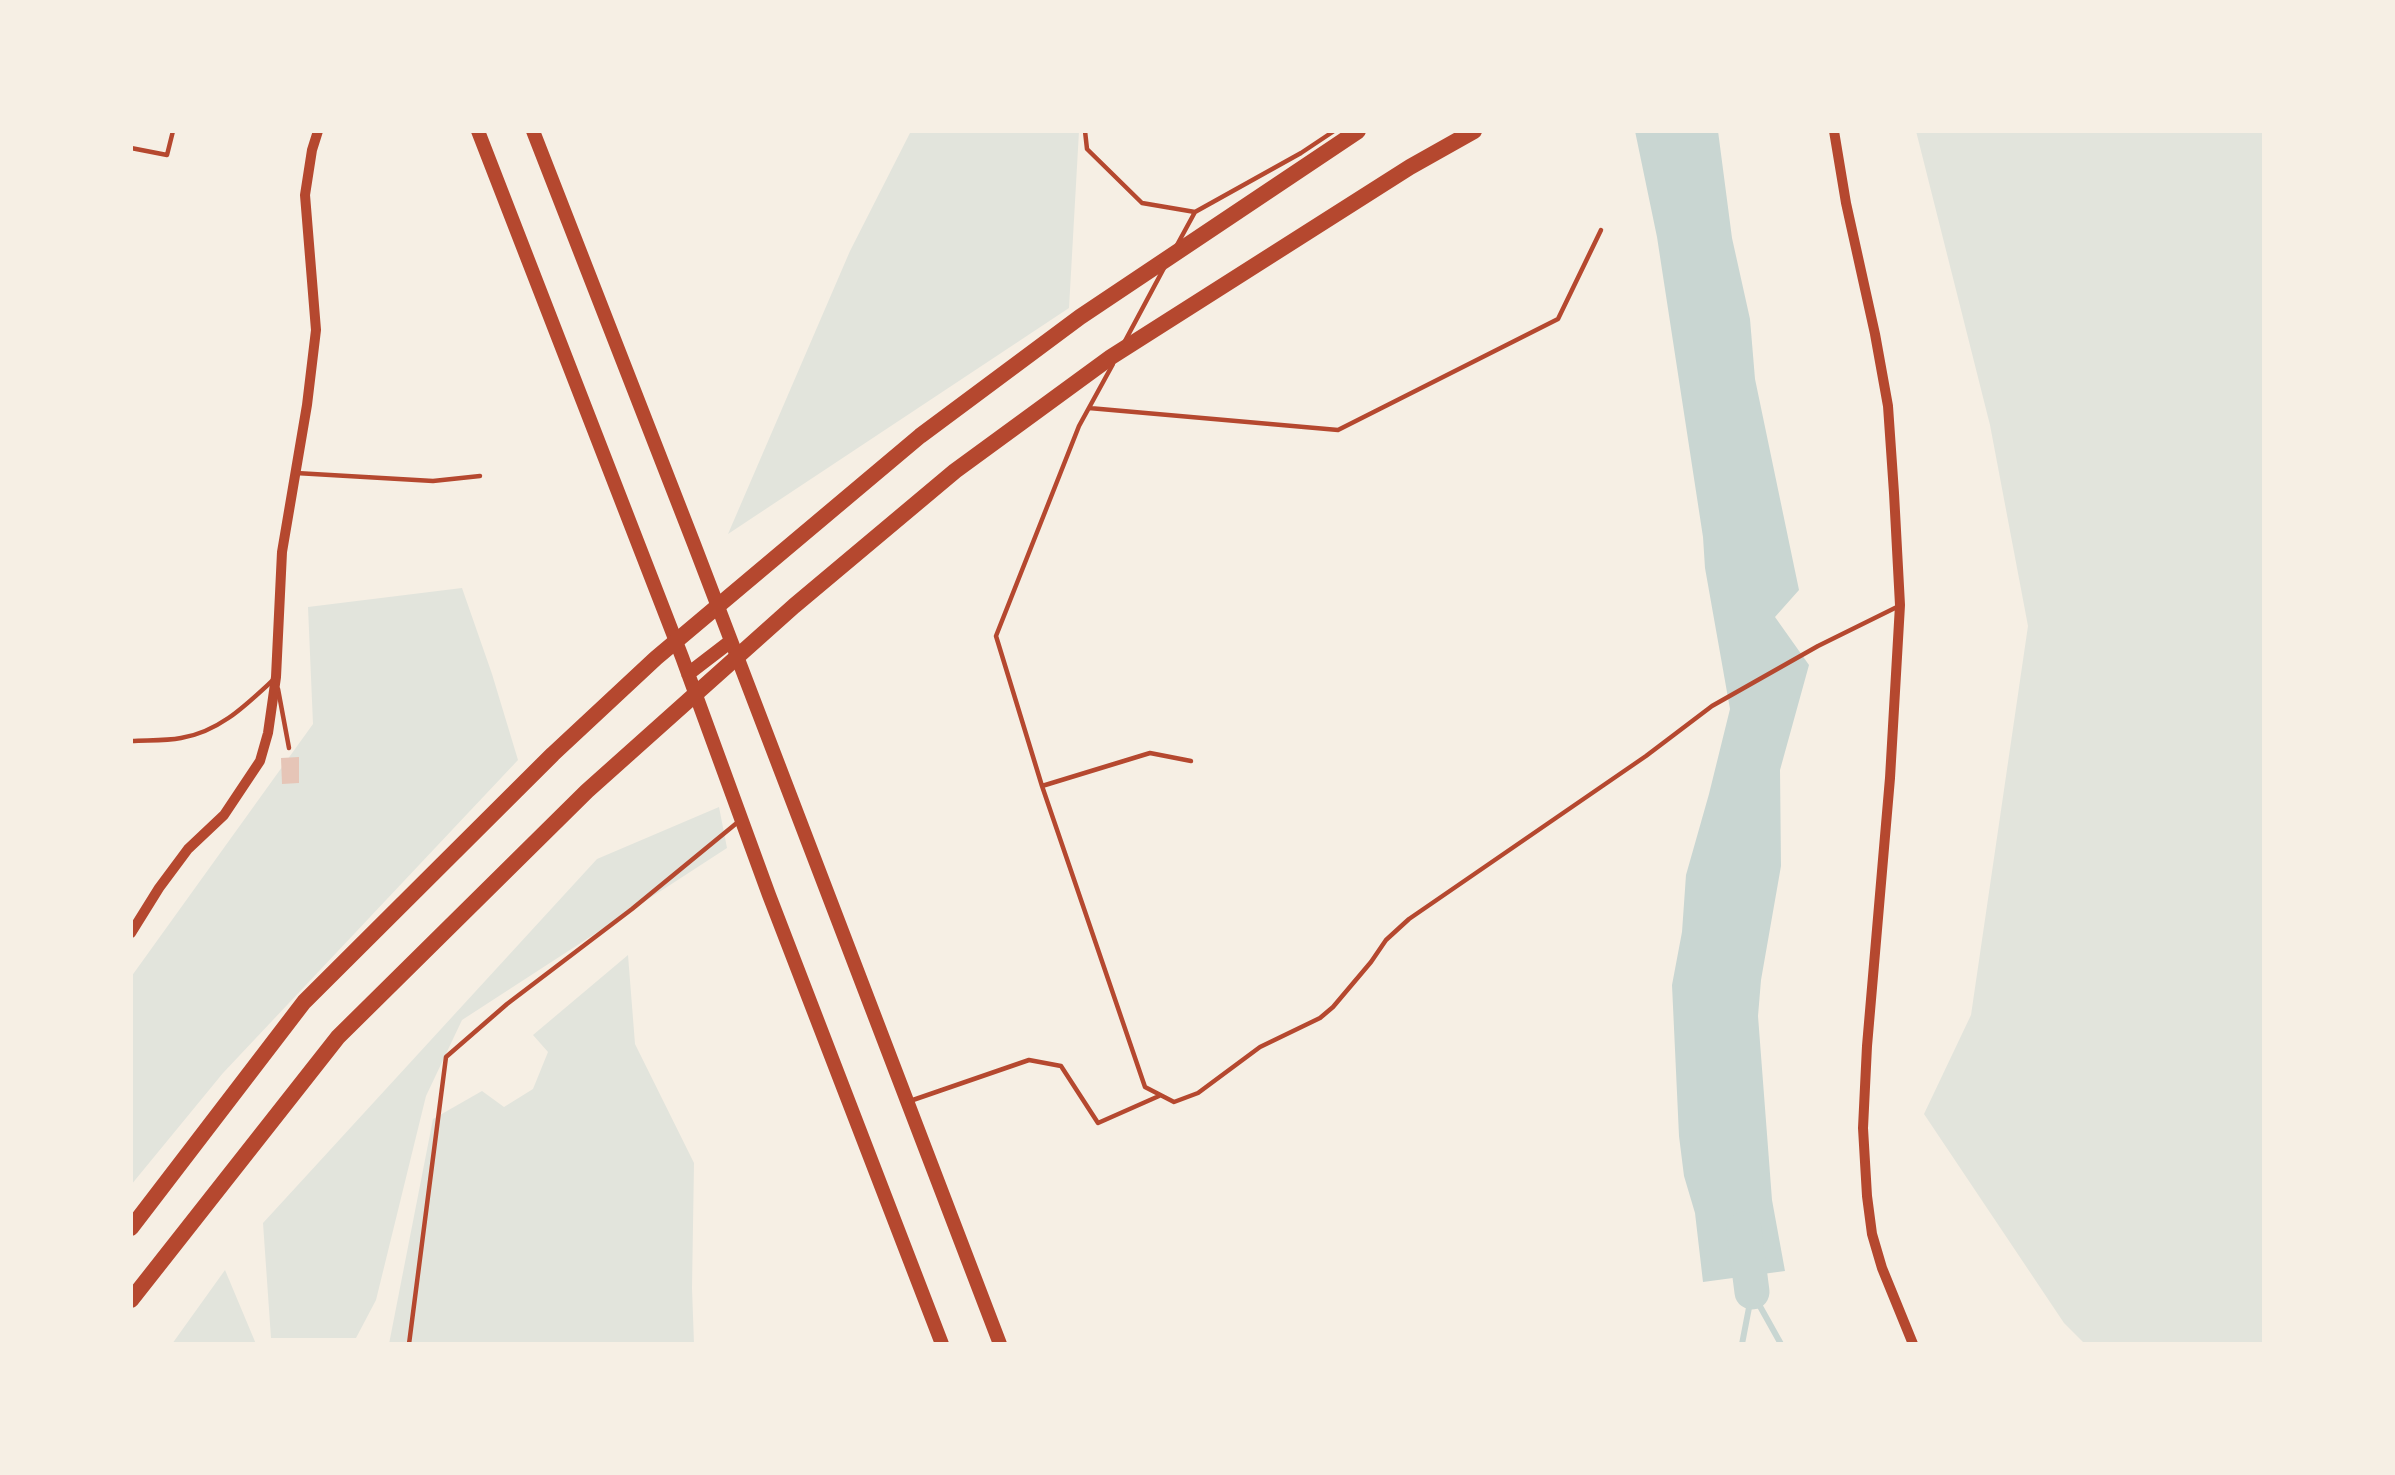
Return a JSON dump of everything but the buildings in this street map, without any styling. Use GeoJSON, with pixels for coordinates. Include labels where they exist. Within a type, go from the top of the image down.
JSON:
{"type":"FeatureCollection","features":[{"type":"Feature","properties":{"kind":"highway"},"geometry":{"type":"LineString","coordinates":[[131,1228],[304,1002],[553,754],[656,658],[920,436],[1080,317],[1358,131]]}},
{"type":"Feature","properties":{"kind":"highway"},"geometry":{"type":"LineString","coordinates":[[131,1300],[338,1037],[587,791],[794,606],[955,471],[1111,357],[1410,167],[1474,131]]}},
{"type":"Feature","properties":{"kind":"highway"},"geometry":{"type":"LineString","coordinates":[[131,1314],[201,1209]]}},
{"type":"Feature","properties":{"kind":"main road"},"geometry":{"type":"LineString","coordinates":[[478,131],[688,674],[942,1344]]}},
{"type":"Feature","properties":{"kind":"main road"},"geometry":{"type":"LineString","coordinates":[[533,131],[1000,1344]]}},
{"type":"Feature","properties":{"kind":"main road"},"geometry":{"type":"LineString","coordinates":[[688,674],[731,641]]}},
{"type":"Feature","properties":{"kind":"street"},"geometry":{"type":"LineString","coordinates":[[131,933],[188,849],[223,815],[260,761],[268,733],[276,677],[282,552],[307,405],[316,330],[305,195],[318,131]]}},
{"type":"Feature","properties":{"kind":"street"},"geometry":{"type":"LineString","coordinates":[[1834,131],[1888,407],[1900,606],[1890,778],[1867,1046],[1863,1128],[1867,1196],[1872,1234],[1882,1268],[1913,1344]]}},
{"type":"Feature","properties":{"kind":"lane"},"geometry":{"type":"LineString","coordinates":[[131,148],[167,155],[173,131]]}},
{"type":"Feature","properties":{"kind":"lane"},"geometry":{"type":"LineString","coordinates":[[1084,131],[1087,149],[1142,203],[1195,212]]}},
{"type":"Feature","properties":{"kind":"lane"},"geometry":{"type":"LineString","coordinates":[[1335,131],[1195,212],[1079,426],[996,636],[1042,786],[1145,1087],[1174,1102],[1186,1098],[1198,1093],[1260,1047],[1320,1018],[1333,1007],[1386,940],[1409,919],[1634,764],[1712,706],[1818,646],[1900,606]]}},
{"type":"Feature","properties":{"kind":"lane"},"geometry":{"type":"LineString","coordinates":[[1089,408],[1338,430],[1558,319],[1601,230]]}},
{"type":"Feature","properties":{"kind":"lane"},"geometry":{"type":"LineString","coordinates":[[295,473],[433,481],[480,476]]}},
{"type":"Feature","properties":{"kind":"lane"},"geometry":{"type":"LineString","coordinates":[[131,741],[182,738],[211,729],[240,711],[276,677]]}},
{"type":"Feature","properties":{"kind":"lane"},"geometry":{"type":"LineString","coordinates":[[276,677],[289,748]]}},
{"type":"Feature","properties":{"kind":"lane"},"geometry":{"type":"LineString","coordinates":[[1042,786],[1150,753],[1191,761]]}},
{"type":"Feature","properties":{"kind":"lane"},"geometry":{"type":"LineString","coordinates":[[409,1344],[446,1057],[507,1004],[632,909],[741,819]]}},
{"type":"Feature","properties":{"kind":"lane"},"geometry":{"type":"LineString","coordinates":[[907,1102],[1029,1060],[1061,1066],[1098,1123],[1160,1096]]}},
{"type":"Feature","properties":{"kind":"shaded area"},"geometry":{"type":"Polygon","coordinates":[[[911,131],[1079,131],[1069,308],[728,534],[850,251],[911,131]]]}},
{"type":"Feature","properties":{"kind":"shaded area"},"geometry":{"type":"Polygon","coordinates":[[[1635,131],[1718,131],[1732,238],[1750,319],[1755,379],[1799,590],[1775,617],[1809,665],[1780,770],[1781,866],[1761,980],[1758,1016],[1772,1200],[1785,1271],[1703,1282],[1695,1213],[1684,1176],[1679,1136],[1672,985],[1682,932],[1686,875],[1730,709],[1705,568],[1703,537],[1657,237],[1635,131]]]}},
{"type":"Feature","properties":{"kind":"shaded area"},"geometry":{"type":"Polygon","coordinates":[[[1916,131],[2264,131],[2264,1344],[2085,1344],[2064,1323],[1924,1114],[1971,1015],[2028,626],[1990,425],[1916,131]]]}},
{"type":"Feature","properties":{"kind":"shaded area"},"geometry":{"type":"Polygon","coordinates":[[[462,588],[518,760],[223,1073],[131,1185],[131,977],[313,724],[308,607],[462,588]]]}},
{"type":"Feature","properties":{"kind":"shaded area"},"geometry":{"type":"Polygon","coordinates":[[[719,807],[727,848],[462,1020],[426,1096],[376,1300],[356,1338],[271,1338],[263,1223],[597,859],[719,807]]]}},
{"type":"Feature","properties":{"kind":"shaded area"},"geometry":{"type":"Polygon","coordinates":[[[628,955],[635,1044],[694,1163],[694,1344],[389,1344],[433,1119],[482,1091],[504,1107],[533,1089],[548,1052],[533,1035],[628,955]]]}},
{"type":"Feature","properties":{"kind":"shaded area"},"geometry":{"type":"Polygon","coordinates":[[[225,1270],[256,1344],[172,1344],[225,1270]]]}},
{"type":"Feature","properties":{"kind":"waterway"},"geometry":{"type":"LineString","coordinates":[[1744,1229],[1752,1292]]}},
{"type":"Feature","properties":{"kind":"waterway"},"geometry":{"type":"LineString","coordinates":[[1752,1292],[1781,1344]]}},
{"type":"Feature","properties":{"kind":"waterway"},"geometry":{"type":"LineString","coordinates":[[1742,1344],[1752,1292]]}}]}
